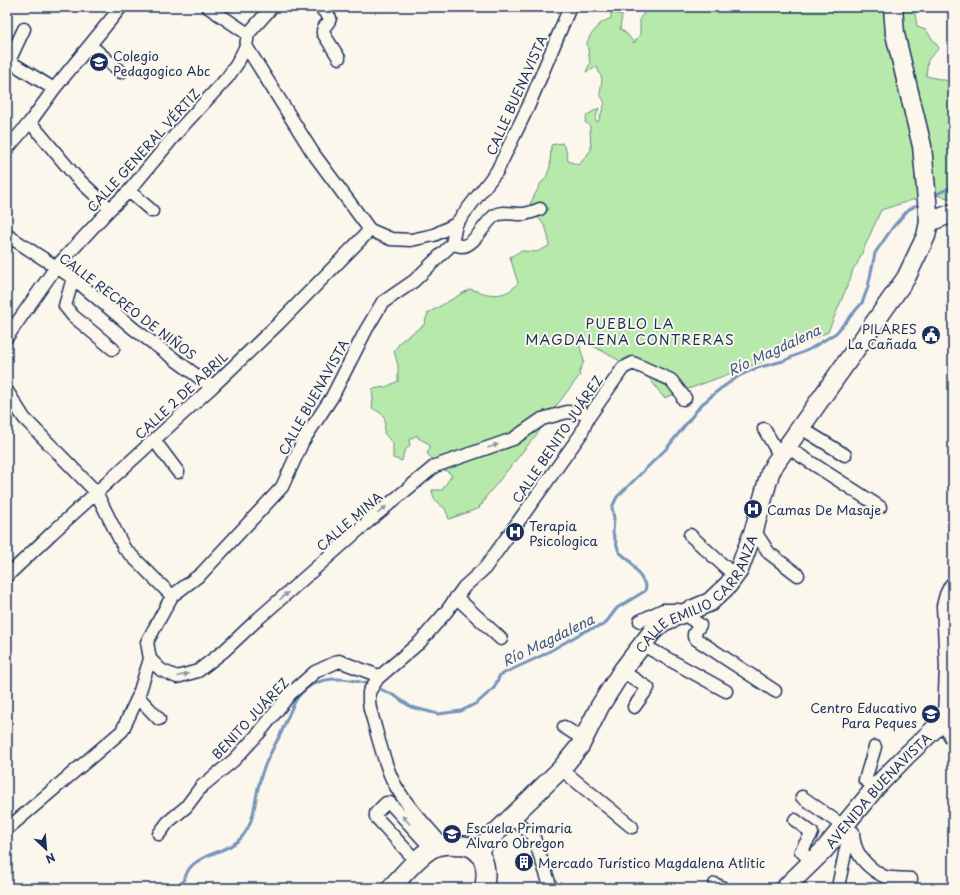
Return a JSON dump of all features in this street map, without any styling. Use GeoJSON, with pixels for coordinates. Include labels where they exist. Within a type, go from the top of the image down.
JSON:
{"type":"FeatureCollection","features":[{"type":"Feature","properties":{"kind":"street"},"geometry":{"type":"LineString","coordinates":[[7,149],[121,7]]}},
{"type":"Feature","properties":{"kind":"street"},"geometry":{"type":"LineString","coordinates":[[208,7],[247,40],[313,153],[370,230],[391,239],[411,240],[434,235],[456,224]]}},
{"type":"Feature","properties":{"kind":"street","name":"CALLE GENERAL VÉRTIZ"},"geometry":{"type":"LineString","coordinates":[[7,337],[56,267],[110,209],[129,191],[181,128],[227,78],[237,64],[247,40],[272,7]]}},
{"type":"Feature","properties":{"kind":"street"},"geometry":{"type":"LineString","coordinates":[[320,7],[330,18],[330,21],[324,27],[323,33],[339,58]]}},
{"type":"Feature","properties":{"kind":"street","name":"CALLE BUENAVISTA"},"geometry":{"type":"LineString","coordinates":[[8,827],[122,731],[138,697],[150,659],[147,642],[172,596],[201,574],[282,487],[303,441],[332,397],[366,330],[382,303],[414,281],[452,244],[456,224],[497,171],[528,107],[570,7]]}},
{"type":"Feature","properties":{"kind":"street"},"geometry":{"type":"LineString","coordinates":[[892,7],[895,34],[922,146],[928,209],[953,213]]}},
{"type":"Feature","properties":{"kind":"street"},"geometry":{"type":"LineString","coordinates":[[24,29],[8,61],[54,89]]}},
{"type":"Feature","properties":{"kind":"street"},"geometry":{"type":"LineString","coordinates":[[90,45],[121,72]]}},
{"type":"Feature","properties":{"kind":"street"},"geometry":{"type":"LineString","coordinates":[[30,122],[76,177],[110,209]]}},
{"type":"Feature","properties":{"kind":"street"},"geometry":{"type":"LineString","coordinates":[[129,191],[152,211]]}},
{"type":"Feature","properties":{"kind":"street"},"geometry":{"type":"LineString","coordinates":[[452,244],[462,246],[473,241],[489,220],[497,214],[523,214],[540,209]]}},
{"type":"Feature","properties":{"kind":"street","name":"CALLE EMILIO CARRANZA"},"geometry":{"type":"LineString","coordinates":[[477,851],[561,769],[580,746],[600,706],[622,671],[641,644],[652,632],[664,622],[710,602],[735,576],[739,570],[754,530],[770,473],[783,452],[906,278],[926,236],[928,209]]}},
{"type":"Feature","properties":{"kind":"street","name":"CALLE 2 DE ABRIL"},"geometry":{"type":"LineString","coordinates":[[7,576],[96,492],[212,387],[278,324],[370,230]]}},
{"type":"Feature","properties":{"kind":"street","name":"CALLE RECREO DE NIÑOS"},"geometry":{"type":"LineString","coordinates":[[9,241],[73,278],[134,329],[212,387]]}},
{"type":"Feature","properties":{"kind":"street"},"geometry":{"type":"LineString","coordinates":[[73,278],[65,306],[73,316],[113,349]]}},
{"type":"Feature","properties":{"kind":"street","name":"CALLE BENITO JUÁREZ"},"geometry":{"type":"LineString","coordinates":[[438,846],[407,804],[392,779],[370,709],[369,692],[379,677],[420,642],[446,612],[464,586],[485,568],[582,434],[588,418],[623,368],[633,363],[671,380],[685,398],[683,399]]}},
{"type":"Feature","properties":{"kind":"street"},"geometry":{"type":"LineString","coordinates":[[7,391],[24,418],[96,492],[124,548],[172,596]]}},
{"type":"Feature","properties":{"kind":"street","name":"CALLE MINA"},"geometry":{"type":"LineString","coordinates":[[150,659],[161,670],[177,677],[198,671],[225,650],[370,520],[435,466],[513,439],[542,419],[567,412],[583,413],[588,418]]}},
{"type":"Feature","properties":{"kind":"street"},"geometry":{"type":"LineString","coordinates":[[801,428],[845,455]]}},
{"type":"Feature","properties":{"kind":"street"},"geometry":{"type":"LineString","coordinates":[[764,430],[783,452],[880,507]]}},
{"type":"Feature","properties":{"kind":"street"},"geometry":{"type":"LineString","coordinates":[[154,440],[178,472]]}},
{"type":"Feature","properties":{"kind":"street"},"geometry":{"type":"LineString","coordinates":[[754,530],[769,553],[798,575]]}},
{"type":"Feature","properties":{"kind":"street"},"geometry":{"type":"LineString","coordinates":[[690,535],[735,576]]}},
{"type":"Feature","properties":{"kind":"street"},"geometry":{"type":"LineString","coordinates":[[952,589],[946,606],[950,667],[946,717],[953,736]]}},
{"type":"Feature","properties":{"kind":"street"},"geometry":{"type":"LineString","coordinates":[[456,597],[501,639]]}},
{"type":"Feature","properties":{"kind":"street"},"geometry":{"type":"LineString","coordinates":[[640,621],[663,610],[678,610],[700,625],[694,634],[696,639],[774,691]]}},
{"type":"Feature","properties":{"kind":"street"},"geometry":{"type":"LineString","coordinates":[[641,644],[726,691]]}},
{"type":"Feature","properties":{"kind":"street","name":"BENITO JUÁREZ"},"geometry":{"type":"LineString","coordinates":[[159,834],[168,822],[186,807],[201,787],[234,760],[254,739],[290,694],[315,672],[339,661],[379,677]]}},
{"type":"Feature","properties":{"kind":"street"},"geometry":{"type":"LineString","coordinates":[[622,671],[648,688],[634,708]]}},
{"type":"Feature","properties":{"kind":"street"},"geometry":{"type":"LineString","coordinates":[[138,697],[159,719]]}},
{"type":"Feature","properties":{"kind":"street","name":"AVENIDA BUENAVISTA"},"geometry":{"type":"LineString","coordinates":[[785,888],[824,850],[876,787],[946,717]]}},
{"type":"Feature","properties":{"kind":"street"},"geometry":{"type":"LineString","coordinates":[[564,727],[583,739]]}},
{"type":"Feature","properties":{"kind":"street"},"geometry":{"type":"LineString","coordinates":[[875,747],[865,780],[876,787]]}},
{"type":"Feature","properties":{"kind":"street"},"geometry":{"type":"LineString","coordinates":[[561,769],[632,827]]}},
{"type":"Feature","properties":{"kind":"street"},"geometry":{"type":"LineString","coordinates":[[802,797],[849,819]]}},
{"type":"Feature","properties":{"kind":"street"},"geometry":{"type":"LineString","coordinates":[[416,861],[376,817],[376,813],[386,803],[390,803],[438,846]]}},
{"type":"Feature","properties":{"kind":"street"},"geometry":{"type":"LineString","coordinates":[[511,818],[533,835],[551,888]]}},
{"type":"Feature","properties":{"kind":"street"},"geometry":{"type":"LineString","coordinates":[[849,819],[853,841],[859,856],[867,866],[886,877],[911,879]]}},
{"type":"Feature","properties":{"kind":"street"},"geometry":{"type":"LineString","coordinates":[[840,888],[839,882],[847,844],[849,819]]}},
{"type":"Feature","properties":{"kind":"street"},"geometry":{"type":"LineString","coordinates":[[796,820],[812,833],[801,851],[812,862]]}},
{"type":"Feature","properties":{"kind":"street"},"geometry":{"type":"LineString","coordinates":[[391,888],[416,861],[438,846],[469,846],[477,851],[483,860],[486,879],[484,888]]}},
{"type":"Feature","properties":{"kind":"green space"},"geometry":{"type":"Polygon","coordinates":[[[649,7],[914,7],[917,27],[926,30],[939,48],[928,60],[926,76],[953,82],[953,199],[931,194],[881,210],[857,264],[853,269],[828,332],[764,361],[664,398],[650,379],[577,337],[584,361],[579,373],[580,375],[550,414],[545,424],[485,498],[486,500],[482,502],[483,504],[479,506],[480,508],[449,519],[445,508],[434,499],[432,490],[442,490],[452,475],[445,470],[446,460],[436,462],[427,454],[430,447],[428,443],[418,438],[417,435],[409,440],[410,445],[404,452],[402,461],[393,458],[393,444],[384,433],[384,417],[372,408],[372,389],[386,387],[398,381],[398,365],[394,351],[401,341],[424,325],[428,313],[470,289],[496,295],[507,292],[518,283],[510,257],[521,251],[537,252],[549,246],[548,234],[544,225],[538,217],[529,210],[530,204],[541,183],[546,178],[550,167],[551,145],[562,143],[566,150],[568,161],[579,165],[591,150],[590,126],[585,122],[587,115],[599,108],[595,120],[598,122],[605,103],[600,94],[602,79],[597,67],[586,72],[590,63],[587,43],[590,36],[601,23],[611,18],[611,12],[622,15],[620,29],[627,34],[634,43],[640,34],[640,18],[649,7]]]}},
{"type":"Feature","properties":{"kind":"waterway","name":"Río Magdalena"},"geometry":{"type":"LineString","coordinates":[[933,196],[953,187]]}},
{"type":"Feature","properties":{"kind":"waterway","name":"Río Magdalena"},"geometry":{"type":"LineString","coordinates":[[376,687],[395,696],[411,707],[438,714],[461,711],[477,703],[494,688],[500,675],[541,656],[587,630],[604,625],[617,608],[645,591],[646,586],[640,576],[630,561],[619,552],[613,533],[614,518],[612,507],[617,497],[667,448],[701,405],[720,389],[739,376],[757,368],[783,361],[810,349],[836,333],[862,303],[868,287],[875,253],[893,227],[908,210],[921,203]]}},
{"type":"Feature","properties":{"kind":"waterway","name":"Río Magdalena"},"geometry":{"type":"LineString","coordinates":[[180,888],[189,869],[194,864],[200,859],[236,843],[246,831],[252,817],[264,768],[291,710],[298,697],[305,689],[313,684],[332,679],[352,680],[371,685]]}},
{"type":"Feature","properties":{"kind":"place","name":"Colegio Pedagogico Abc"},"geometry":{"type":"Point","coordinates":[99,62]}},
{"type":"Feature","properties":{"kind":"place","name":"PILARES La Cañada"},"geometry":{"type":"Point","coordinates":[931,335]}},
{"type":"Feature","properties":{"kind":"place","name":"Camas De Masaje"},"geometry":{"type":"Point","coordinates":[753,509]}},
{"type":"Feature","properties":{"kind":"place","name":"Terapia Psicologica"},"geometry":{"type":"Point","coordinates":[515,532]}},
{"type":"Feature","properties":{"kind":"place","name":"Centro Educativo Para Peques"},"geometry":{"type":"Point","coordinates":[931,714]}},
{"type":"Feature","properties":{"kind":"place","name":"Escuela Primaria Alvaro Obregon"},"geometry":{"type":"Point","coordinates":[452,834]}},
{"type":"Feature","properties":{"kind":"place","name":"Mercado Turístico Magdalena Atlitic"},"geometry":{"type":"Point","coordinates":[524,862]}},
{"type":"Feature","properties":{"kind":"district","name":"PUEBLO LA MAGDALENA CONTRERAS"},"geometry":{"type":"Point","coordinates":[630,332]}}]}
